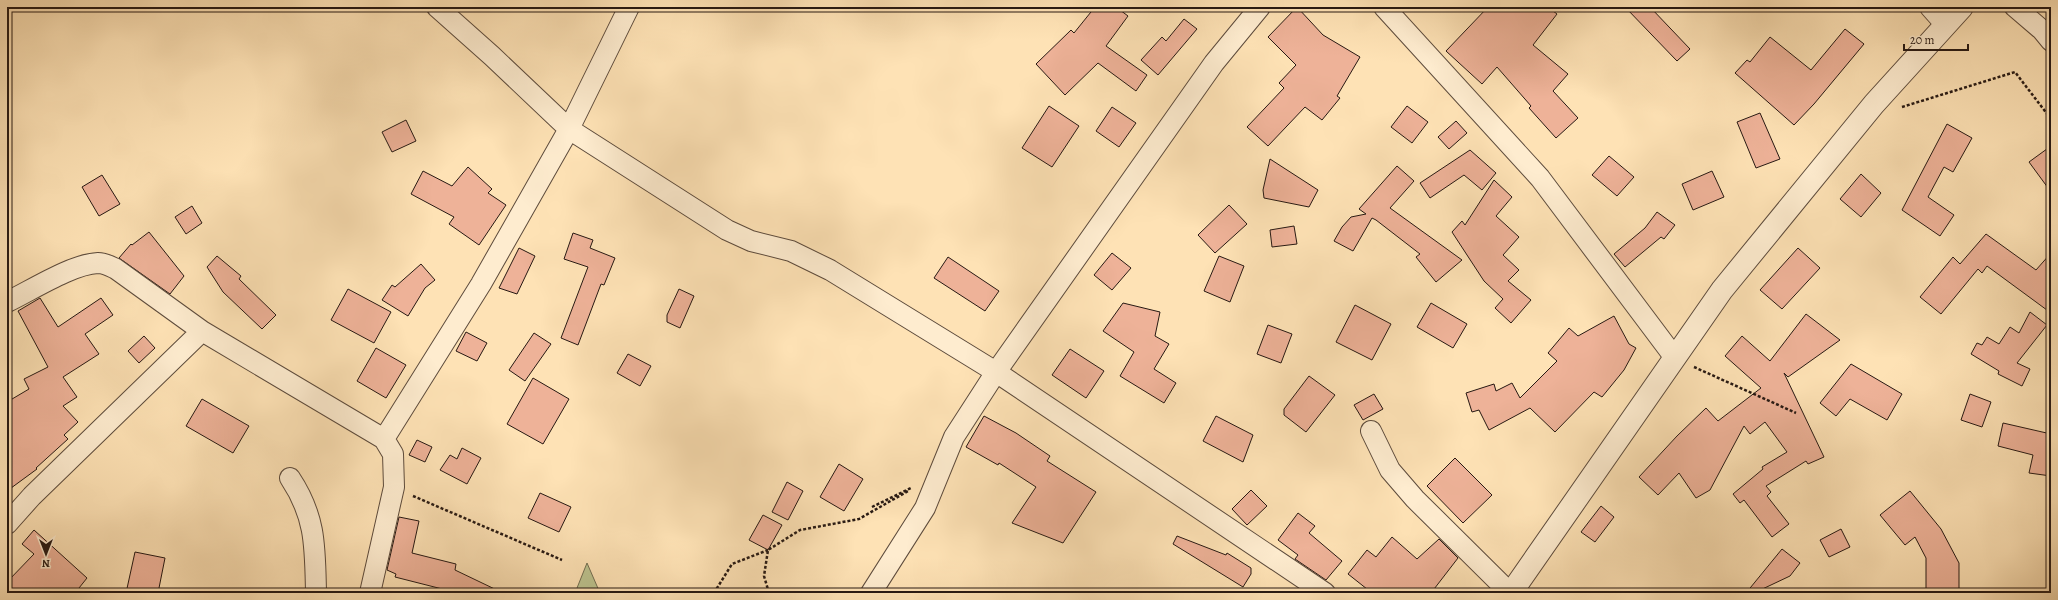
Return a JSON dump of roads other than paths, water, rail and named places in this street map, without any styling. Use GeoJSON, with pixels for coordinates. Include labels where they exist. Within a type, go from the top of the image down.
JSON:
{"type":"FeatureCollection","features":[{"type":"Feature","properties":{"kind":"street"},"geometry":{"type":"LineString","coordinates":[[437,7],[492,56],[569,129],[727,230],[751,241],[791,251],[830,270],[996,372],[1325,593]]}},
{"type":"Feature","properties":{"kind":"street"},"geometry":{"type":"LineString","coordinates":[[384,440],[481,284],[569,129],[629,7]]}},
{"type":"Feature","properties":{"kind":"street"},"geometry":{"type":"LineString","coordinates":[[870,593],[925,508],[954,437],[982,396],[996,372],[1214,63],[1260,7]]}},
{"type":"Feature","properties":{"kind":"street"},"geometry":{"type":"LineString","coordinates":[[1384,7],[1540,178],[1675,358]]}},
{"type":"Feature","properties":{"kind":"street"},"geometry":{"type":"LineString","coordinates":[[1930,7],[1946,25]]}},
{"type":"Feature","properties":{"kind":"street"},"geometry":{"type":"LineString","coordinates":[[1371,431],[1390,470],[1405,488],[1511,593],[1727,284],[1874,104],[1962,7]]}},
{"type":"Feature","properties":{"kind":"street"},"geometry":{"type":"LineString","coordinates":[[2015,7],[2042,30],[2051,41]]}},
{"type":"Feature","properties":{"kind":"street"},"geometry":{"type":"LineString","coordinates":[[7,302],[83,265],[100,263],[108,264],[202,331],[384,440],[393,454],[394,487],[370,593]]}},
{"type":"Feature","properties":{"kind":"street"},"geometry":{"type":"LineString","coordinates":[[7,524],[32,496],[202,331]]}},
{"type":"Feature","properties":{"kind":"street"},"geometry":{"type":"LineString","coordinates":[[290,478],[302,495],[315,536],[316,593]]}}]}
